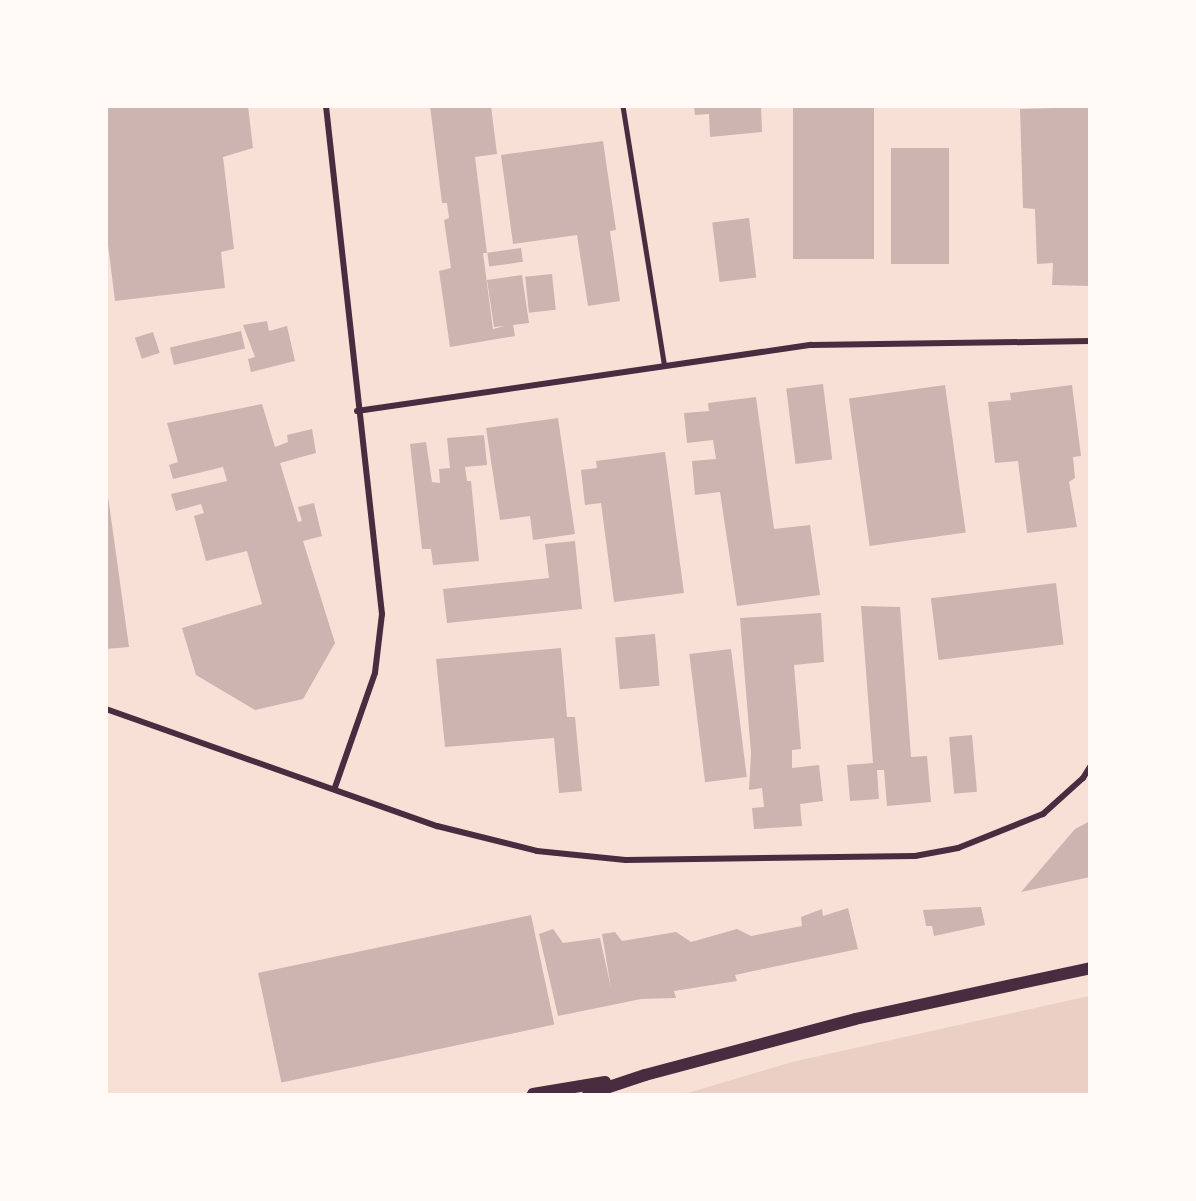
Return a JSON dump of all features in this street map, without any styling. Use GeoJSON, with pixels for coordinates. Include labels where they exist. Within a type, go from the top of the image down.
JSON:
{"type":"FeatureCollection","features":[{"type":"Feature","properties":{"kind":"main road"},"geometry":{"type":"LineString","coordinates":[[588,1095],[645,1075],[855,1019],[1089,968]]}},
{"type":"Feature","properties":{"kind":"main road"},"geometry":{"type":"LineString","coordinates":[[533,1095],[645,1075]]}},
{"type":"Feature","properties":{"kind":"street"},"geometry":{"type":"LineString","coordinates":[[326,106],[357,411],[376,536],[382,614],[375,673],[335,787]]}},
{"type":"Feature","properties":{"kind":"street"},"geometry":{"type":"LineString","coordinates":[[357,411],[664,363],[811,345],[1089,341]]}},
{"type":"Feature","properties":{"kind":"street"},"geometry":{"type":"LineString","coordinates":[[106,709],[335,787],[436,826],[537,851],[626,860],[915,856],[958,848],[1044,814],[1089,768]]}},
{"type":"Feature","properties":{"kind":"lane"},"geometry":{"type":"LineString","coordinates":[[623,106],[664,363]]}},
{"type":"Feature","properties":{"kind":"shaded area"},"geometry":{"type":"Polygon","coordinates":[[[1089,996],[1089,1094],[684,1094],[792,1062],[1089,996]]]}},
{"type":"Feature","properties":{"kind":"building"},"geometry":{"type":"Polygon","coordinates":[[[106,106],[248,106],[253,148],[223,157],[234,249],[221,252],[225,288],[115,301],[106,229],[106,106]]]}},
{"type":"Feature","properties":{"kind":"building"},"geometry":{"type":"Polygon","coordinates":[[[430,106],[491,106],[497,154],[475,157],[487,253],[483,253],[493,329],[505,326],[494,327],[487,280],[522,275],[529,323],[513,325],[515,336],[450,347],[439,271],[451,268],[444,220],[449,218],[447,203],[442,203],[430,106]]]}},
{"type":"Feature","properties":{"kind":"building"},"geometry":{"type":"Polygon","coordinates":[[[694,106],[761,106],[762,132],[710,137],[709,114],[695,115],[694,106]]]}},
{"type":"Feature","properties":{"kind":"building"},"geometry":{"type":"Polygon","coordinates":[[[793,106],[874,106],[874,259],[793,259],[793,106]]]}},
{"type":"Feature","properties":{"kind":"building"},"geometry":{"type":"Polygon","coordinates":[[[1090,107],[1090,286],[1052,285],[1053,263],[1037,264],[1035,209],[1023,208],[1020,109],[1090,107]]]}},
{"type":"Feature","properties":{"kind":"building"},"geometry":{"type":"Polygon","coordinates":[[[603,141],[616,230],[610,231],[620,301],[588,306],[577,235],[513,244],[501,155],[603,141]]]}},
{"type":"Feature","properties":{"kind":"building"},"geometry":{"type":"Polygon","coordinates":[[[891,148],[949,148],[949,264],[891,264],[891,148]]]}},
{"type":"Feature","properties":{"kind":"building"},"geometry":{"type":"Polygon","coordinates":[[[749,218],[756,278],[720,282],[712,223],[749,218]]]}},
{"type":"Feature","properties":{"kind":"building"},"geometry":{"type":"Polygon","coordinates":[[[521,248],[523,262],[489,267],[487,253],[521,248]]]}},
{"type":"Feature","properties":{"kind":"building"},"geometry":{"type":"Polygon","coordinates":[[[552,274],[556,310],[529,313],[525,277],[552,274]]]}},
{"type":"Feature","properties":{"kind":"building"},"geometry":{"type":"Polygon","coordinates":[[[267,321],[269,331],[287,326],[295,361],[251,372],[248,359],[255,357],[243,325],[267,321]]]}},
{"type":"Feature","properties":{"kind":"building"},"geometry":{"type":"Polygon","coordinates":[[[241,331],[245,349],[174,365],[170,347],[241,331]]]}},
{"type":"Feature","properties":{"kind":"building"},"geometry":{"type":"Polygon","coordinates":[[[153,332],[160,353],[142,359],[135,338],[153,332]]]}},
{"type":"Feature","properties":{"kind":"building"},"geometry":{"type":"Polygon","coordinates":[[[823,384],[832,459],[796,464],[786,389],[823,384]]]}},
{"type":"Feature","properties":{"kind":"building"},"geometry":{"type":"Polygon","coordinates":[[[945,385],[966,533],[870,546],[849,398],[945,385]]]}},
{"type":"Feature","properties":{"kind":"building"},"geometry":{"type":"Polygon","coordinates":[[[1072,385],[1081,456],[1073,457],[1075,478],[1069,482],[1077,527],[1027,533],[1018,461],[995,463],[988,402],[1011,400],[1010,393],[1072,385]]]}},
{"type":"Feature","properties":{"kind":"building"},"geometry":{"type":"Polygon","coordinates":[[[756,397],[774,529],[810,525],[820,595],[737,606],[720,492],[695,495],[692,461],[716,459],[713,440],[687,443],[684,413],[709,411],[708,403],[756,397]]]}},
{"type":"Feature","properties":{"kind":"building"},"geometry":{"type":"Polygon","coordinates":[[[262,404],[275,447],[288,442],[287,435],[312,429],[316,453],[280,463],[298,522],[302,521],[298,507],[314,503],[322,536],[303,541],[335,643],[303,699],[255,710],[196,675],[182,628],[262,604],[247,551],[206,561],[194,516],[204,513],[201,504],[176,511],[171,494],[227,481],[223,467],[173,479],[169,465],[178,462],[167,423],[262,404]]]}},
{"type":"Feature","properties":{"kind":"building"},"geometry":{"type":"Polygon","coordinates":[[[558,418],[575,534],[533,540],[530,516],[500,520],[486,428],[558,418]]]}},
{"type":"Feature","properties":{"kind":"building"},"geometry":{"type":"Polygon","coordinates":[[[484,435],[487,465],[465,467],[467,481],[471,481],[479,561],[433,565],[431,549],[422,549],[410,444],[426,442],[432,482],[440,483],[439,469],[450,468],[447,438],[484,435]]]}},
{"type":"Feature","properties":{"kind":"building"},"geometry":{"type":"Polygon","coordinates":[[[665,452],[684,593],[614,602],[601,503],[585,505],[581,470],[597,468],[596,461],[665,452]]]}},
{"type":"Feature","properties":{"kind":"building"},"geometry":{"type":"Polygon","coordinates":[[[106,482],[129,647],[106,649],[106,482]]]}},
{"type":"Feature","properties":{"kind":"building"},"geometry":{"type":"Polygon","coordinates":[[[575,541],[582,609],[447,623],[443,589],[549,578],[545,544],[575,541]]]}},
{"type":"Feature","properties":{"kind":"building"},"geometry":{"type":"Polygon","coordinates":[[[1056,583],[1064,645],[938,660],[931,598],[1056,583]]]}},
{"type":"Feature","properties":{"kind":"building"},"geometry":{"type":"Polygon","coordinates":[[[861,606],[900,607],[911,757],[927,756],[931,802],[887,806],[884,770],[877,770],[879,799],[850,801],[847,765],[873,763],[861,606]]]}},
{"type":"Feature","properties":{"kind":"building"},"geometry":{"type":"Polygon","coordinates":[[[821,613],[824,662],[794,665],[801,749],[792,750],[792,768],[819,765],[823,801],[800,804],[802,826],[754,829],[752,808],[764,807],[762,788],[749,790],[751,753],[740,618],[821,613]]]}},
{"type":"Feature","properties":{"kind":"building"},"geometry":{"type":"Polygon","coordinates":[[[655,634],[660,686],[620,689],[615,637],[655,634]]]}},
{"type":"Feature","properties":{"kind":"building"},"geometry":{"type":"Polygon","coordinates":[[[561,648],[567,717],[575,717],[582,791],[559,793],[554,738],[445,747],[436,659],[561,648]]]}},
{"type":"Feature","properties":{"kind":"building"},"geometry":{"type":"Polygon","coordinates":[[[731,649],[747,777],[705,782],[689,654],[731,649]]]}},
{"type":"Feature","properties":{"kind":"building"},"geometry":{"type":"Polygon","coordinates":[[[972,735],[977,792],[954,794],[949,737],[972,735]]]}},
{"type":"Feature","properties":{"kind":"building"},"geometry":{"type":"Polygon","coordinates":[[[1090,821],[1090,877],[1021,892],[1075,829],[1090,821]]]}},
{"type":"Feature","properties":{"kind":"building"},"geometry":{"type":"Polygon","coordinates":[[[981,907],[985,925],[934,936],[932,926],[926,926],[923,910],[981,907]]]}},
{"type":"Feature","properties":{"kind":"building"},"geometry":{"type":"Polygon","coordinates":[[[848,908],[858,949],[735,975],[737,981],[674,991],[676,998],[641,999],[558,1016],[539,934],[553,929],[563,943],[600,938],[611,988],[602,934],[615,932],[622,941],[676,932],[691,942],[737,929],[751,936],[802,926],[801,917],[822,909],[823,916],[848,908]]]}},
{"type":"Feature","properties":{"kind":"building"},"geometry":{"type":"Polygon","coordinates":[[[531,915],[554,1025],[281,1083],[258,973],[531,915]]]}}]}
